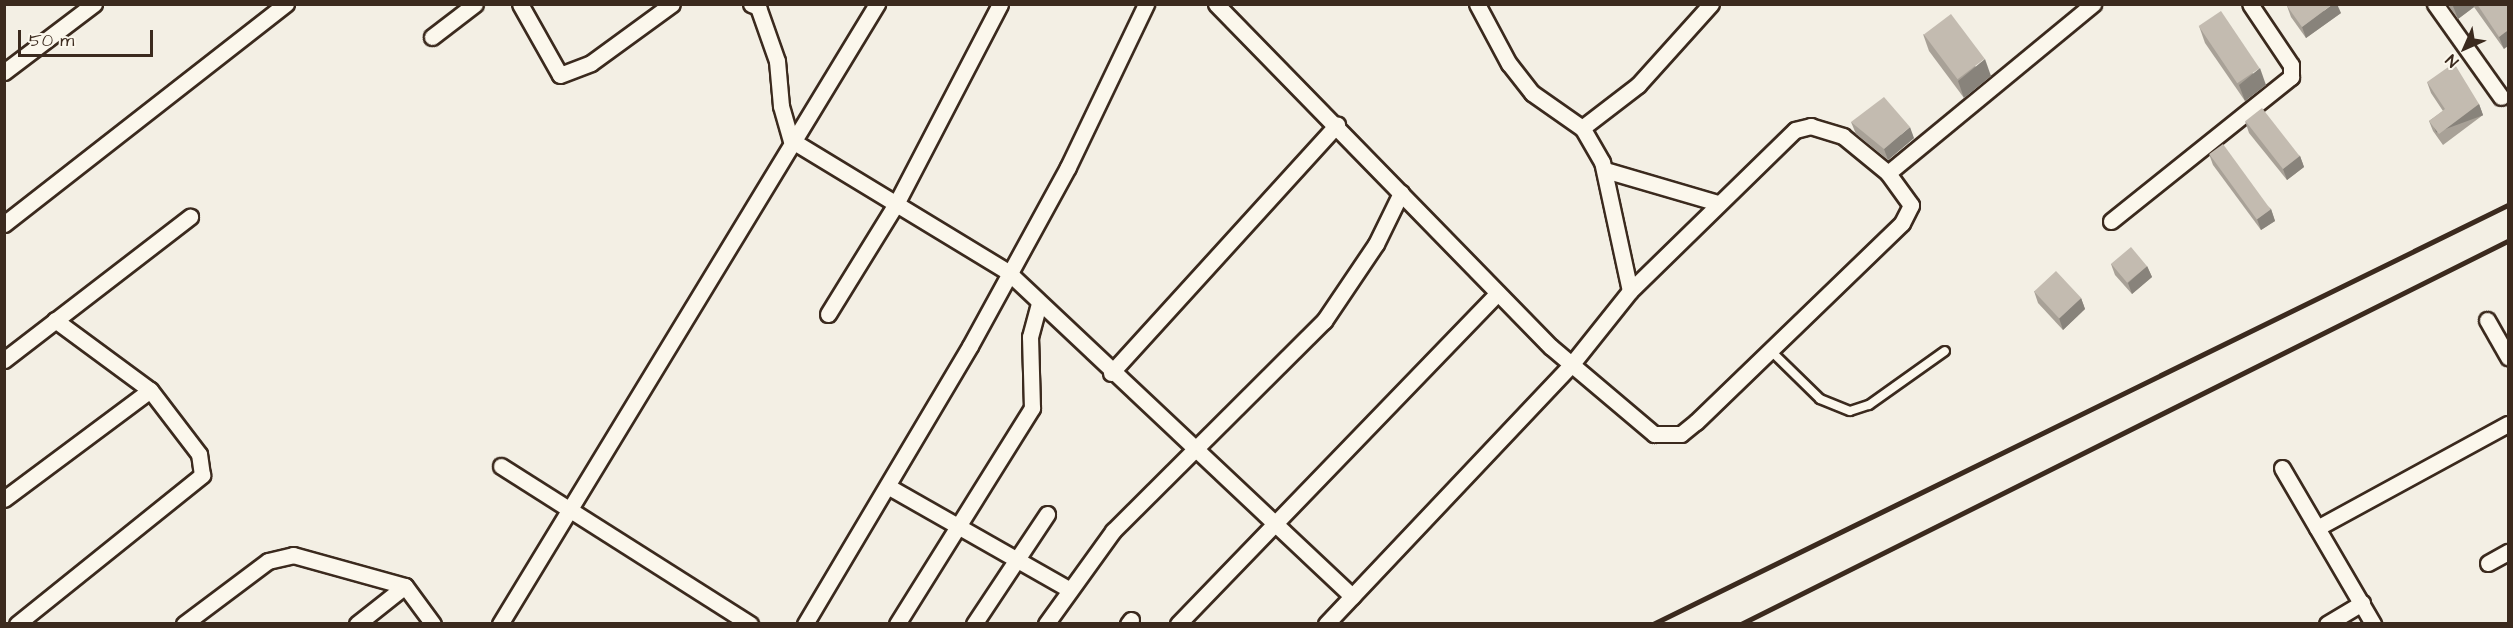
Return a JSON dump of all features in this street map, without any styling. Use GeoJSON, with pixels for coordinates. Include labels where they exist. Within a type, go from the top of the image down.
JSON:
{"type":"FeatureCollection","features":[{"type":"Feature","properties":{"kind":"street"},"geometry":{"type":"LineString","coordinates":[[4,72],[94,4]]}},
{"type":"Feature","properties":{"kind":"street"},"geometry":{"type":"LineString","coordinates":[[4,224],[286,4]]}},
{"type":"Feature","properties":{"kind":"street"},"geometry":{"type":"LineString","coordinates":[[432,37],[475,4]]}},
{"type":"Feature","properties":{"kind":"street"},"geometry":{"type":"LineString","coordinates":[[520,4],[560,75],[591,63],[672,4]]}},
{"type":"Feature","properties":{"kind":"street"},"geometry":{"type":"LineString","coordinates":[[751,4],[758,7],[777,61],[781,106],[791,140],[1008,272],[1111,373],[1352,596]]}},
{"type":"Feature","properties":{"kind":"street"},"geometry":{"type":"LineString","coordinates":[[500,624],[791,140],[877,4]]}},
{"type":"Feature","properties":{"kind":"street"},"geometry":{"type":"LineString","coordinates":[[828,314],[896,204],[1000,4]]}},
{"type":"Feature","properties":{"kind":"street"},"geometry":{"type":"LineString","coordinates":[[805,624],[888,487],[1068,167],[1146,4]]}},
{"type":"Feature","properties":{"kind":"street"},"geometry":{"type":"LineString","coordinates":[[1216,4],[1571,365],[1654,434],[1667,437],[1696,422],[1902,223],[1911,205],[1888,173],[1843,136],[1811,126],[1784,139],[1630,291],[1571,365],[1326,624]]}},
{"type":"Feature","properties":{"kind":"street"},"geometry":{"type":"LineString","coordinates":[[1477,4],[1509,64],[1532,93],[1582,128],[1605,170],[1630,291]]}},
{"type":"Feature","properties":{"kind":"street"},"geometry":{"type":"LineString","coordinates":[[1582,128],[1638,85],[1711,4]]}},
{"type":"Feature","properties":{"kind":"street"},"geometry":{"type":"LineString","coordinates":[[1888,173],[2093,4]]}},
{"type":"Feature","properties":{"kind":"street"},"geometry":{"type":"LineString","coordinates":[[2111,221],[2291,77],[2291,65],[2250,4]]}},
{"type":"Feature","properties":{"kind":"street"},"geometry":{"type":"LineString","coordinates":[[2435,4],[2501,97]]}},
{"type":"Feature","properties":{"kind":"street"},"geometry":{"type":"LineString","coordinates":[[1111,373],[1337,125]]}},
{"type":"Feature","properties":{"kind":"street"},"geometry":{"type":"LineString","coordinates":[[1605,170],[1718,203]]}},
{"type":"Feature","properties":{"kind":"street"},"geometry":{"type":"LineString","coordinates":[[1047,624],[1067,588],[1113,531],[1196,452],[1324,321],[1376,244],[1401,193]]}},
{"type":"Feature","properties":{"kind":"street"},"geometry":{"type":"LineString","coordinates":[[4,360],[190,216]]}},
{"type":"Feature","properties":{"kind":"street"},"geometry":{"type":"LineString","coordinates":[[1178,624],[1498,293]]}},
{"type":"Feature","properties":{"kind":"street"},"geometry":{"type":"LineString","coordinates":[[897,624],[953,527],[1035,398],[1030,337],[1039,304]]}},
{"type":"Feature","properties":{"kind":"street"},"geometry":{"type":"LineString","coordinates":[[17,624],[202,475],[199,454],[150,390],[55,320]]}},
{"type":"Feature","properties":{"kind":"street"},"geometry":{"type":"LineString","coordinates":[[2487,320],[2508,357]]}},
{"type":"Feature","properties":{"kind":"street"},"geometry":{"type":"LineString","coordinates":[[4,499],[150,390]]}},
{"type":"Feature","properties":{"kind":"street"},"geometry":{"type":"LineString","coordinates":[[2317,528],[2508,424]]}},
{"type":"Feature","properties":{"kind":"street"},"geometry":{"type":"LineString","coordinates":[[501,466],[568,513],[750,624]]}},
{"type":"Feature","properties":{"kind":"street"},"geometry":{"type":"LineString","coordinates":[[2282,468],[2373,624]]}},
{"type":"Feature","properties":{"kind":"street"},"geometry":{"type":"LineString","coordinates":[[888,487],[953,527],[1017,559],[1067,588]]}},
{"type":"Feature","properties":{"kind":"street"},"geometry":{"type":"LineString","coordinates":[[974,624],[1047,513]]}},
{"type":"Feature","properties":{"kind":"street"},"geometry":{"type":"LineString","coordinates":[[2488,563],[2508,552]]}},
{"type":"Feature","properties":{"kind":"street"},"geometry":{"type":"LineString","coordinates":[[184,624],[268,561],[293,555],[405,586],[433,624]]}},
{"type":"Feature","properties":{"kind":"street"},"geometry":{"type":"LineString","coordinates":[[357,624],[405,586]]}},
{"type":"Feature","properties":{"kind":"street"},"geometry":{"type":"LineString","coordinates":[[2327,624],[2362,603]]}},
{"type":"Feature","properties":{"kind":"lane"},"geometry":{"type":"LineString","coordinates":[[1770,350],[1820,399],[1850,411],[1869,405],[1945,351]]}},
{"type":"Feature","properties":{"kind":"building"},"geometry":{"type":"Polygon","coordinates":[[[2289,4],[2333,4],[2302,27],[2287,6],[2289,4]]]}},
{"type":"Feature","properties":{"kind":"building"},"geometry":{"type":"Polygon","coordinates":[[[2477,4],[2508,4],[2508,30],[2499,37],[2477,4]]]}},
{"type":"Feature","properties":{"kind":"building"},"geometry":{"type":"Polygon","coordinates":[[[2221,11],[2260,68],[2237,83],[2199,26],[2221,11]]]}},
{"type":"Feature","properties":{"kind":"building"},"geometry":{"type":"Polygon","coordinates":[[[1951,14],[1985,59],[1958,79],[1924,34],[1951,14]]]}},
{"type":"Feature","properties":{"kind":"building"},"geometry":{"type":"Polygon","coordinates":[[[2454,63],[2479,104],[2439,134],[2429,121],[2445,109],[2427,82],[2454,63]]]}},
{"type":"Feature","properties":{"kind":"building"},"geometry":{"type":"Polygon","coordinates":[[[1884,97],[1910,127],[1884,149],[1851,122],[1884,97]]]}},
{"type":"Feature","properties":{"kind":"building"},"geometry":{"type":"Polygon","coordinates":[[[2262,108],[2300,156],[2283,169],[2245,121],[2262,108]]]}},
{"type":"Feature","properties":{"kind":"building"},"geometry":{"type":"Polygon","coordinates":[[[2223,144],[2271,210],[2257,220],[2209,154],[2223,144]]]}},
{"type":"Feature","properties":{"kind":"building"},"geometry":{"type":"Polygon","coordinates":[[[2131,247],[2147,266],[2127,283],[2111,264],[2131,247]]]}},
{"type":"Feature","properties":{"kind":"building"},"geometry":{"type":"Polygon","coordinates":[[[2056,271],[2081,298],[2059,319],[2034,291],[2056,271]]]}},
{"type":"Feature","properties":{"kind":"railway"},"geometry":{"type":"LineString","coordinates":[[1653,624],[2508,205]]}},
{"type":"Feature","properties":{"kind":"railway"},"geometry":{"type":"LineString","coordinates":[[1741,624],[2508,241]]}}]}
